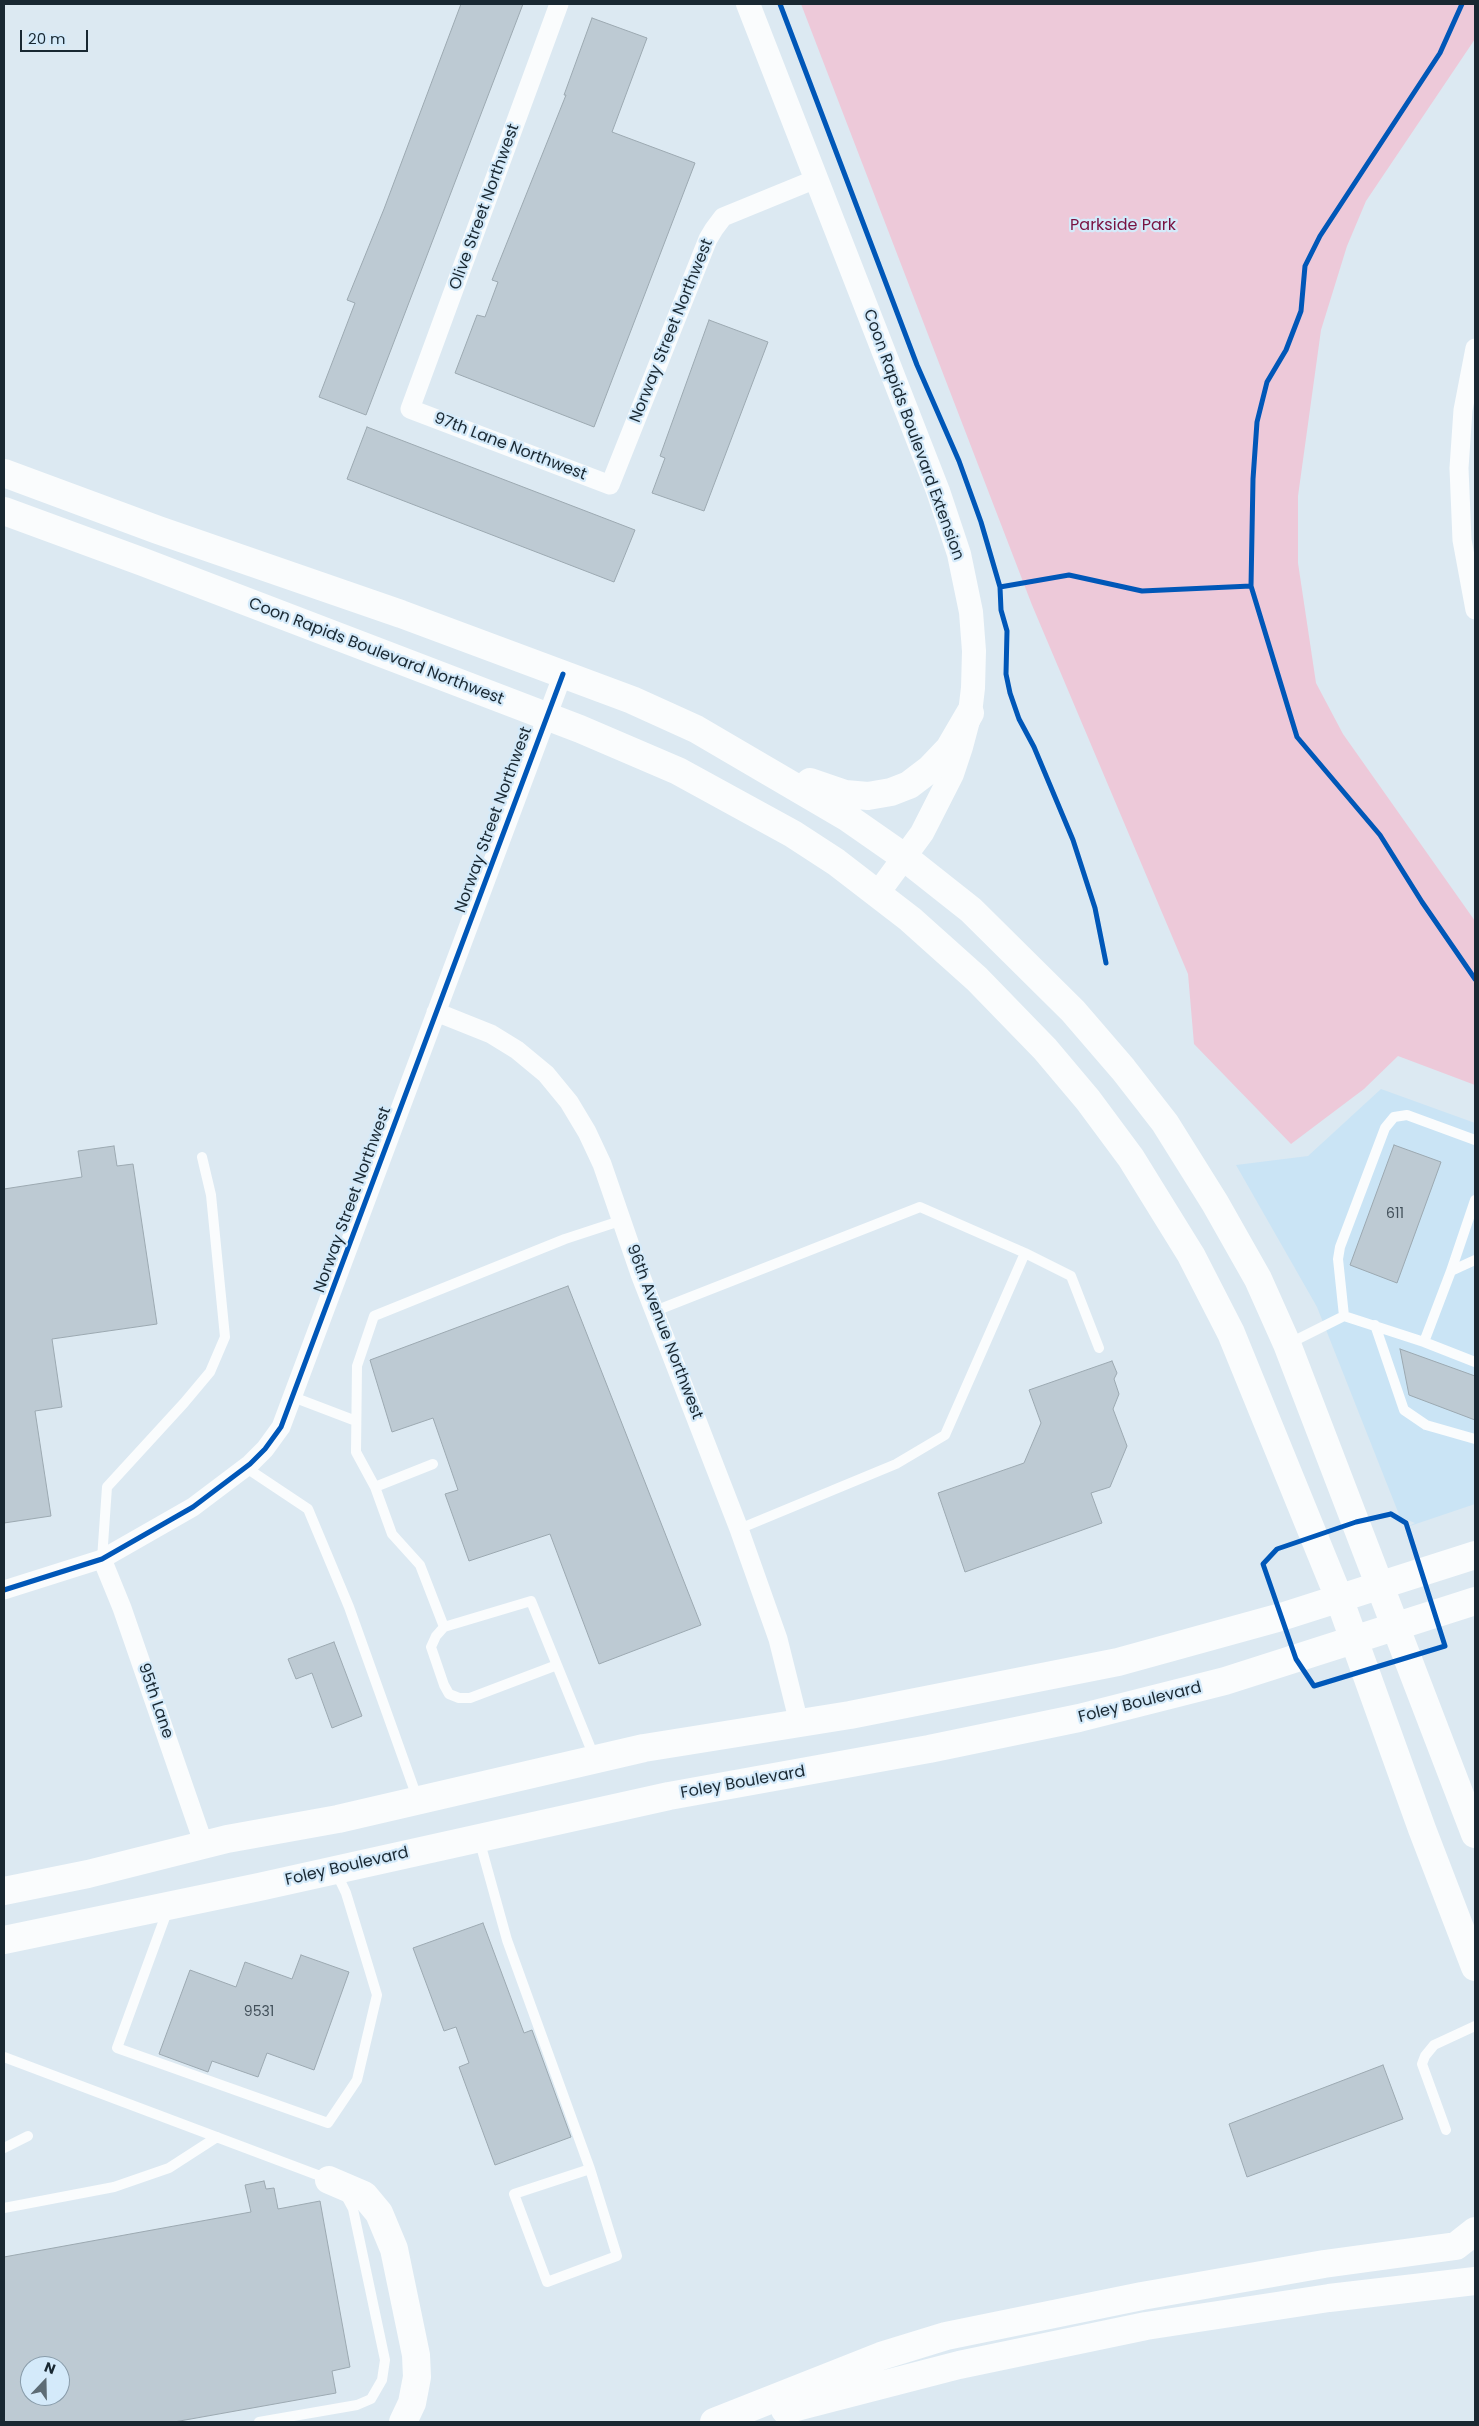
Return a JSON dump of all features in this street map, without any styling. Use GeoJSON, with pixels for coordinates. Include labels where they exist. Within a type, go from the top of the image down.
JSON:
{"type":"FeatureCollection","features":[{"type":"Feature","properties":{"kind":"main road"},"geometry":{"type":"LineString","coordinates":[[4,474],[158,530],[401,614],[632,700],[696,729],[848,818],[904,857],[971,910],[1029,965],[1073,1011],[1123,1069],[1164,1123],[1215,1203],[1258,1279],[1287,1344],[1475,1834]]}},
{"type":"Feature","properties":{"kind":"main road","name":"Coon Rapids Boulevard Northwest"},"geometry":{"type":"LineString","coordinates":[[4,511],[143,562],[632,750],[741,804],[793,834],[878,893],[939,944],[1005,1007],[1088,1100],[1131,1158],[1186,1248],[1231,1333],[1339,1598],[1422,1829],[1475,1967]]}},
{"type":"Feature","properties":{"kind":"main road"},"geometry":{"type":"LineString","coordinates":[[729,749],[790,776],[845,794],[868,796],[891,792],[909,785],[930,769],[949,749],[970,713]]}},
{"type":"Feature","properties":{"kind":"main road"},"geometry":{"type":"LineString","coordinates":[[4,1891],[88,1874],[204,1845],[418,1800],[644,1748],[850,1715],[1118,1662],[1272,1620],[1475,1555]]}},
{"type":"Feature","properties":{"kind":"main road","name":"Foley Boulevard"},"geometry":{"type":"LineString","coordinates":[[4,1940],[170,1906],[669,1796],[929,1749],[1079,1718],[1225,1681],[1475,1601]]}},
{"type":"Feature","properties":{"kind":"main road"},"geometry":{"type":"LineString","coordinates":[[329,2180],[364,2196],[379,2213],[394,2250],[416,2355],[418,2377],[412,2403],[403,2422]]}},
{"type":"Feature","properties":{"kind":"main road"},"geometry":{"type":"LineString","coordinates":[[714,2422],[881,2356],[946,2336],[1142,2296],[1314,2266],[1456,2246],[1475,2231]]}},
{"type":"Feature","properties":{"kind":"main road"},"geometry":{"type":"LineString","coordinates":[[734,2422],[959,2366],[1146,2326],[1330,2298],[1475,2281]]}},
{"type":"Feature","properties":{"kind":"street","name":"Olive Street Northwest"},"geometry":{"type":"LineString","coordinates":[[410,410],[560,4]]}},
{"type":"Feature","properties":{"kind":"street","name":"Coon Rapids Boulevard Extension"},"geometry":{"type":"LineString","coordinates":[[748,4],[938,491],[959,554],[971,612],[974,651],[970,713],[961,747],[944,790],[922,833],[878,893]]}},
{"type":"Feature","properties":{"kind":"street","name":"Norway Street Northwest"},"geometry":{"type":"LineString","coordinates":[[610,485],[704,248],[714,229],[723,217],[816,179]]}},
{"type":"Feature","properties":{"kind":"street"},"geometry":{"type":"LineString","coordinates":[[1475,348],[1463,410],[1459,468],[1462,540],[1475,610]]}},
{"type":"Feature","properties":{"kind":"street","name":"97th Lane Northwest"},"geometry":{"type":"LineString","coordinates":[[410,410],[610,485]]}},
{"type":"Feature","properties":{"kind":"street","name":"Norway Street Northwest"},"geometry":{"type":"LineString","coordinates":[[4,1590],[102,1559],[194,1507],[245,1468],[266,1449],[281,1427],[563,674]]}},
{"type":"Feature","properties":{"kind":"street","name":"96th Avenue Northwest"},"geometry":{"type":"LineString","coordinates":[[436,1012],[491,1034],[517,1050],[546,1074],[588,1132],[602,1164],[655,1311],[739,1529],[778,1639],[799,1723]]}},
{"type":"Feature","properties":{"kind":"street","name":"95th Lane"},"geometry":{"type":"LineString","coordinates":[[102,1559],[122,1608],[204,1845]]}},
{"type":"Feature","properties":{"kind":"lane"},"geometry":{"type":"LineString","coordinates":[[1344,1316],[1338,1259],[1340,1247],[1385,1128],[1394,1117],[1407,1115],[1475,1140]]}},
{"type":"Feature","properties":{"kind":"lane"},"geometry":{"type":"LineString","coordinates":[[102,1559],[107,1487],[210,1372],[225,1336],[211,1195],[202,1157]]}},
{"type":"Feature","properties":{"kind":"lane"},"geometry":{"type":"LineString","coordinates":[[1424,1342],[1475,1200]]}},
{"type":"Feature","properties":{"kind":"lane"},"geometry":{"type":"LineString","coordinates":[[655,1311],[920,1207],[1025,1253],[1071,1276],[1099,1348]]}},
{"type":"Feature","properties":{"kind":"lane"},"geometry":{"type":"LineString","coordinates":[[444,1627],[420,1565],[392,1534],[375,1487],[356,1452],[357,1366],[374,1316],[565,1239],[623,1220]]}},
{"type":"Feature","properties":{"kind":"lane"},"geometry":{"type":"LineString","coordinates":[[739,1529],[896,1464],[945,1435],[1025,1253]]}},
{"type":"Feature","properties":{"kind":"lane"},"geometry":{"type":"LineString","coordinates":[[1451,1271],[1475,1260]]}},
{"type":"Feature","properties":{"kind":"lane"},"geometry":{"type":"LineString","coordinates":[[1287,1344],[1344,1316],[1424,1342],[1475,1362]]}},
{"type":"Feature","properties":{"kind":"lane"},"geometry":{"type":"LineString","coordinates":[[1375,1325],[1404,1410],[1426,1424],[1475,1439]]}},
{"type":"Feature","properties":{"kind":"lane"},"geometry":{"type":"LineString","coordinates":[[293,1397],[356,1421]]}},
{"type":"Feature","properties":{"kind":"lane"},"geometry":{"type":"LineString","coordinates":[[375,1487],[433,1464]]}},
{"type":"Feature","properties":{"kind":"lane"},"geometry":{"type":"LineString","coordinates":[[245,1468],[308,1509],[349,1607],[418,1800]]}},
{"type":"Feature","properties":{"kind":"lane"},"geometry":{"type":"LineString","coordinates":[[556,1665],[470,1698],[459,1698],[449,1694],[444,1685],[432,1647],[436,1636],[444,1627],[531,1601],[596,1760]]}},
{"type":"Feature","properties":{"kind":"lane"},"geometry":{"type":"LineString","coordinates":[[479,1838],[507,1940],[590,2169],[617,2256],[546,2282],[514,2194],[590,2169]]}},
{"type":"Feature","properties":{"kind":"lane"},"geometry":{"type":"LineString","coordinates":[[170,1906],[116,2048],[328,2122],[357,2080],[377,1995],[346,1893],[334,1870]]}},
{"type":"Feature","properties":{"kind":"lane"},"geometry":{"type":"LineString","coordinates":[[1446,2130],[1422,2064],[1425,2056],[1434,2045],[1475,2026]]}},
{"type":"Feature","properties":{"kind":"lane"},"geometry":{"type":"LineString","coordinates":[[4,2057],[217,2136],[329,2180],[345,2195],[353,2210],[385,2360],[382,2380],[371,2399],[357,2405],[259,2422]]}},
{"type":"Feature","properties":{"kind":"lane"},"geometry":{"type":"LineString","coordinates":[[4,2148],[28,2136]]}},
{"type":"Feature","properties":{"kind":"lane"},"geometry":{"type":"LineString","coordinates":[[4,2208],[114,2187],[169,2168],[217,2136]]}},
{"type":"Feature","properties":{"kind":"shaded area"},"geometry":{"type":"Polygon","coordinates":[[[1381,1089],[1475,1123],[1475,1504],[1407,1527],[1415,1523],[1400,1517],[1317,1307],[1236,1165],[1308,1156],[1381,1089]]]}},
{"type":"Feature","properties":{"kind":"green space","name":"Parkside Park"},"geometry":{"type":"Polygon","coordinates":[[[801,4],[1475,4],[1475,39],[1366,201],[1347,246],[1321,330],[1298,496],[1298,563],[1316,683],[1343,734],[1475,921],[1475,1085],[1398,1056],[1364,1089],[1291,1144],[1194,1044],[1188,974],[1032,605],[801,4]]]}},
{"type":"Feature","properties":{"kind":"building"},"geometry":{"type":"Polygon","coordinates":[[[461,4],[523,4],[366,415],[319,397],[355,303],[347,300],[384,209],[461,4]]]}},
{"type":"Feature","properties":{"kind":"building"},"geometry":{"type":"Polygon","coordinates":[[[592,18],[647,38],[612,132],[695,163],[594,427],[455,373],[477,315],[485,317],[498,282],[492,280],[566,95],[564,95],[592,18]]]}},
{"type":"Feature","properties":{"kind":"building"},"geometry":{"type":"Polygon","coordinates":[[[709,320],[768,342],[704,511],[652,493],[665,458],[660,456],[709,320]]]}},
{"type":"Feature","properties":{"kind":"building"},"geometry":{"type":"Polygon","coordinates":[[[367,427],[635,530],[614,582],[347,479],[367,427]]]}},
{"type":"Feature","properties":{"kind":"building"},"geometry":{"type":"Polygon","coordinates":[[[1394,1145],[1441,1162],[1397,1283],[1350,1265],[1394,1145]]]}},
{"type":"Feature","properties":{"kind":"building"},"geometry":{"type":"Polygon","coordinates":[[[114,1146],[117,1166],[133,1164],[157,1324],[52,1339],[62,1407],[35,1411],[51,1516],[4,1523],[4,1189],[82,1177],[78,1151],[114,1146]]]}},
{"type":"Feature","properties":{"kind":"building"},"geometry":{"type":"Polygon","coordinates":[[[568,1286],[701,1625],[599,1664],[550,1534],[469,1561],[445,1494],[458,1490],[433,1418],[392,1432],[370,1360],[568,1286]]]}},
{"type":"Feature","properties":{"kind":"building"},"geometry":{"type":"Polygon","coordinates":[[[1400,1349],[1475,1376],[1475,1420],[1409,1395],[1400,1349]]]}},
{"type":"Feature","properties":{"kind":"building"},"geometry":{"type":"Polygon","coordinates":[[[1112,1361],[1117,1373],[1114,1379],[1119,1394],[1113,1409],[1127,1446],[1110,1487],[1091,1493],[1102,1523],[965,1572],[938,1493],[1024,1463],[1041,1423],[1029,1390],[1112,1361]]]}},
{"type":"Feature","properties":{"kind":"building"},"geometry":{"type":"Polygon","coordinates":[[[334,1642],[362,1716],[332,1728],[312,1673],[296,1679],[288,1659],[334,1642]]]}},
{"type":"Feature","properties":{"kind":"building"},"geometry":{"type":"Polygon","coordinates":[[[483,1923],[524,2033],[532,2030],[571,2137],[495,2165],[459,2067],[469,2063],[456,2027],[444,2031],[413,1948],[483,1923]]]}},
{"type":"Feature","properties":{"kind":"building"},"geometry":{"type":"Polygon","coordinates":[[[301,1955],[349,1972],[314,2070],[267,2053],[258,2077],[212,2061],[208,2072],[159,2054],[190,1970],[236,1987],[245,1962],[292,1979],[301,1955]]]}},
{"type":"Feature","properties":{"kind":"building"},"geometry":{"type":"Polygon","coordinates":[[[1383,2065],[1403,2119],[1247,2177],[1229,2124],[1383,2065]]]}},
{"type":"Feature","properties":{"kind":"building"},"geometry":{"type":"Polygon","coordinates":[[[264,2181],[266,2189],[274,2188],[278,2209],[320,2201],[350,2367],[332,2371],[336,2393],[174,2422],[4,2422],[4,2257],[251,2212],[245,2185],[264,2181]]]}},
{"type":"Feature","properties":{"kind":"cycle path"},"geometry":{"type":"LineString","coordinates":[[780,4],[917,365],[959,461],[981,522],[1000,587],[1001,610],[1007,631],[1006,674],[1010,693],[1019,719],[1034,747],[1073,840],[1095,908],[1106,963]]}},
{"type":"Feature","properties":{"kind":"cycle path"},"geometry":{"type":"LineString","coordinates":[[1462,4],[1440,53],[1320,236],[1305,266],[1301,311],[1286,350],[1267,382],[1257,422],[1253,479],[1251,586],[1297,737],[1380,835],[1422,902],[1475,979]]}},
{"type":"Feature","properties":{"kind":"cycle path"},"geometry":{"type":"LineString","coordinates":[[1000,587],[1069,575],[1142,591],[1251,586]]}},
{"type":"Feature","properties":{"kind":"cycle path"},"geometry":{"type":"LineString","coordinates":[[4,1590],[102,1559],[193,1507],[250,1464],[265,1449],[281,1427],[563,674]]}},
{"type":"Feature","properties":{"kind":"cycle path"},"geometry":{"type":"LineString","coordinates":[[1391,1514],[1406,1523],[1445,1646],[1314,1686],[1296,1659],[1263,1564],[1277,1549],[1356,1522],[1391,1514]]}}]}
